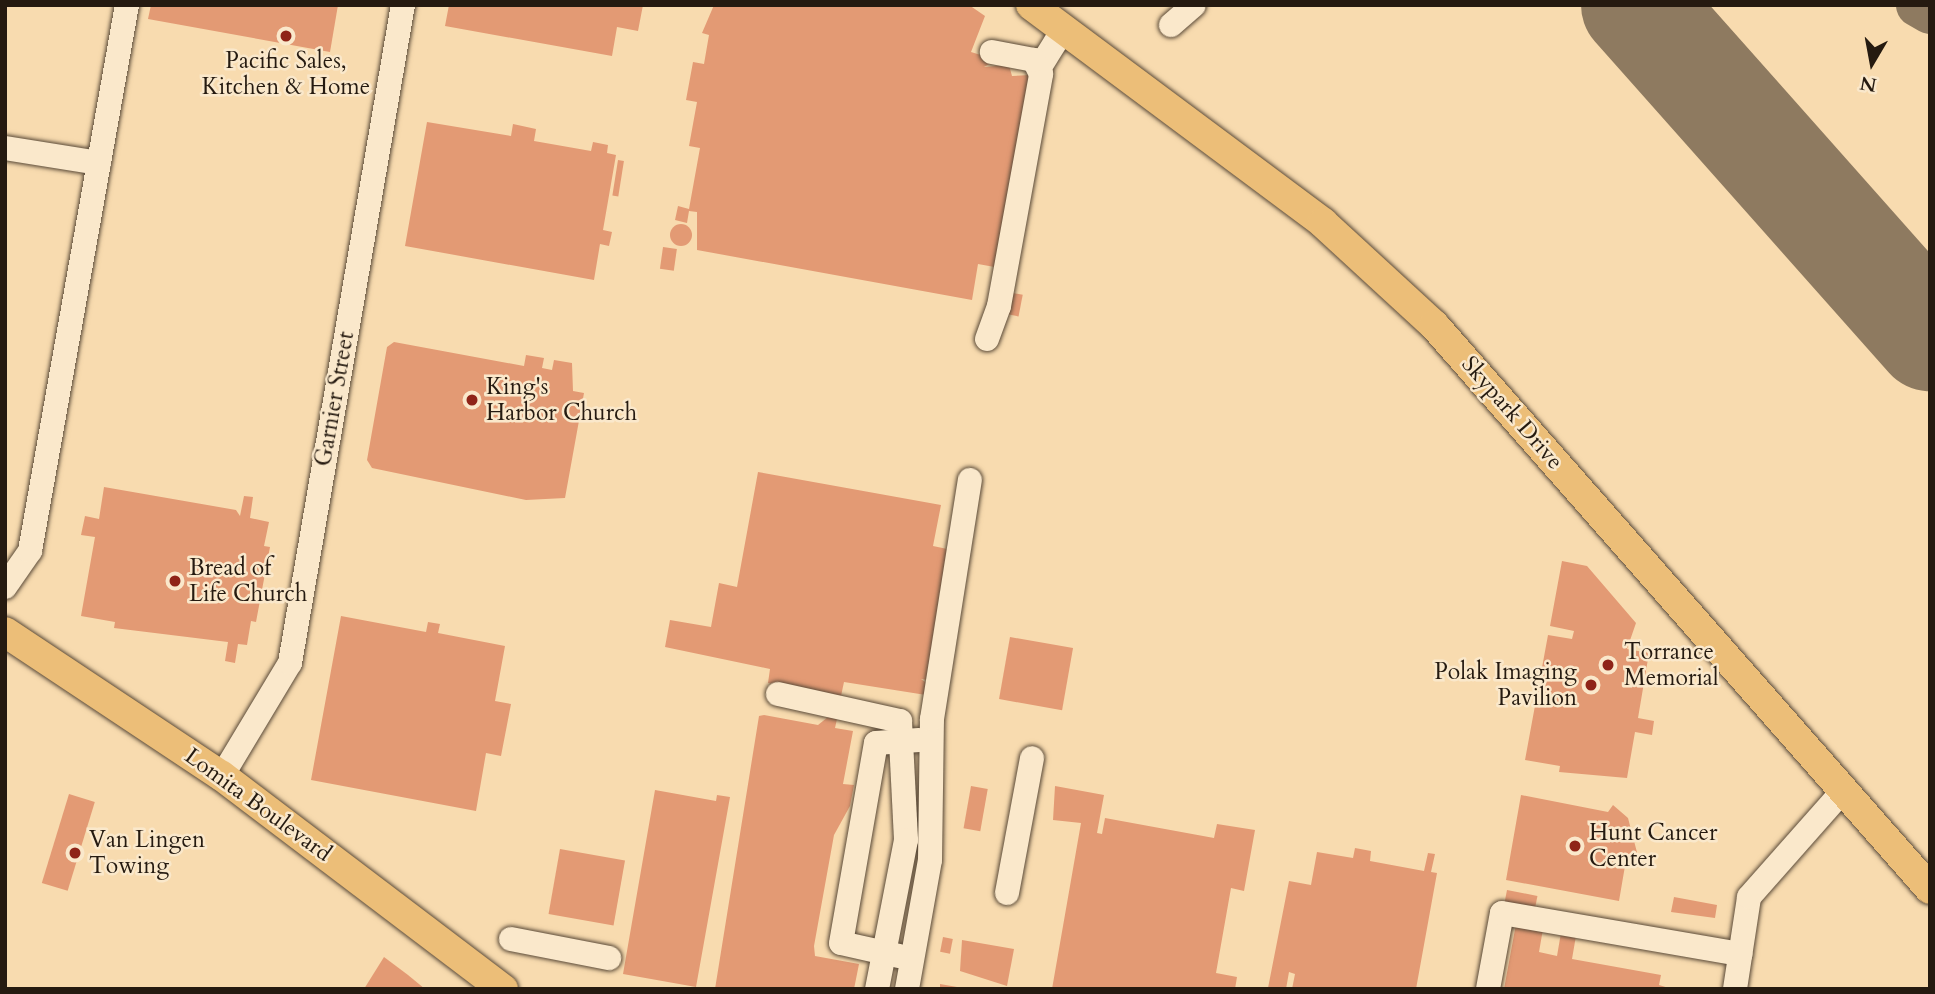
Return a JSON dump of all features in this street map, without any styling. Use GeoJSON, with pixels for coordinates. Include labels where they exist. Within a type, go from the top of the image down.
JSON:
{"type":"FeatureCollection","features":[{"type":"Feature","properties":{"kind":"main road","name":"Skypark Drive"},"geometry":{"type":"LineString","coordinates":[[1031,5],[1323,223],[1389,280],[1930,889]]}},
{"type":"Feature","properties":{"kind":"main road","name":"Lomita Boulevard"},"geometry":{"type":"LineString","coordinates":[[5,632],[222,776],[503,989]]}},
{"type":"Feature","properties":{"kind":"street"},"geometry":{"type":"LineString","coordinates":[[5,587],[30,551],[127,5]]}},
{"type":"Feature","properties":{"kind":"street","name":"Garnier Street"},"geometry":{"type":"LineString","coordinates":[[222,776],[290,663],[403,5]]}},
{"type":"Feature","properties":{"kind":"street"},"geometry":{"type":"LineString","coordinates":[[1171,25],[1194,5]]}},
{"type":"Feature","properties":{"kind":"street"},"geometry":{"type":"LineString","coordinates":[[987,339],[999,306],[1040,67],[1063,30]]}},
{"type":"Feature","properties":{"kind":"street"},"geometry":{"type":"LineString","coordinates":[[992,52],[1040,67]]}},
{"type":"Feature","properties":{"kind":"street"},"geometry":{"type":"LineString","coordinates":[[5,148],[99,163]]}},
{"type":"Feature","properties":{"kind":"street"},"geometry":{"type":"LineString","coordinates":[[908,989],[930,860],[934,741],[970,480]]}},
{"type":"Feature","properties":{"kind":"street"},"geometry":{"type":"LineString","coordinates":[[778,694],[888,714],[900,721],[905,739],[906,840],[877,989]]}},
{"type":"Feature","properties":{"kind":"street"},"geometry":{"type":"LineString","coordinates":[[913,959],[841,943],[876,743],[905,739],[934,741]]}},
{"type":"Feature","properties":{"kind":"street"},"geometry":{"type":"LineString","coordinates":[[1007,893],[1032,758]]}},
{"type":"Feature","properties":{"kind":"street"},"geometry":{"type":"LineString","coordinates":[[1734,989],[1749,897],[1842,792]]}},
{"type":"Feature","properties":{"kind":"street"},"geometry":{"type":"LineString","coordinates":[[1488,989],[1502,913],[1740,954]]}},
{"type":"Feature","properties":{"kind":"street"},"geometry":{"type":"LineString","coordinates":[[511,939],[610,958]]}},
{"type":"Feature","properties":{"kind":"building","name":"Pacific Sales, Kitchen & Home"},"geometry":{"type":"Polygon","coordinates":[[[151,5],[338,5],[330,52],[148,19],[151,5]]]}},
{"type":"Feature","properties":{"kind":"building"},"geometry":{"type":"Polygon","coordinates":[[[449,5],[643,5],[638,31],[617,27],[612,56],[445,26],[449,5]]]}},
{"type":"Feature","properties":{"kind":"building"},"geometry":{"type":"Polygon","coordinates":[[[714,5],[969,5],[985,16],[971,52],[997,60],[984,67],[1009,65],[1012,76],[1030,75],[1000,268],[978,264],[972,300],[697,250],[697,212],[689,211],[687,223],[675,220],[678,206],[689,209],[700,148],[689,146],[697,102],[686,100],[693,62],[704,64],[709,35],[702,33],[714,5]]]}},
{"type":"Feature","properties":{"kind":"building"},"geometry":{"type":"Polygon","coordinates":[[[427,122],[511,136],[513,124],[536,129],[534,141],[591,151],[593,142],[608,145],[607,153],[616,155],[603,230],[612,232],[609,246],[600,244],[594,280],[405,246],[427,122]]]}},
{"type":"Feature","properties":{"kind":"building"},"geometry":{"type":"Polygon","coordinates":[[[618,160],[624,161],[618,196],[612,196],[618,160]]]}},
{"type":"Feature","properties":{"kind":"building"},"geometry":{"type":"Polygon","coordinates":[[[677,224],[685,224],[692,231],[692,239],[685,246],[677,246],[670,239],[670,231],[677,224]]]}},
{"type":"Feature","properties":{"kind":"building"},"geometry":{"type":"Polygon","coordinates":[[[663,247],[677,249],[674,271],[660,269],[663,247]]]}},
{"type":"Feature","properties":{"kind":"building"},"geometry":{"type":"Polygon","coordinates":[[[1008,292],[1023,295],[1019,316],[1004,314],[1008,292]]]}},
{"type":"Feature","properties":{"kind":"building"},"geometry":{"type":"Polygon","coordinates":[[[394,342],[524,366],[526,355],[544,358],[542,368],[552,370],[554,360],[572,363],[573,391],[584,393],[565,498],[526,500],[372,468],[367,460],[387,347],[394,342]]]}},
{"type":"Feature","properties":{"kind":"building"},"geometry":{"type":"Polygon","coordinates":[[[758,472],[941,505],[933,546],[952,550],[928,680],[921,679],[928,684],[926,695],[844,682],[841,696],[768,683],[770,669],[665,647],[670,620],[711,627],[719,583],[737,587],[758,472]]]}},
{"type":"Feature","properties":{"kind":"building","name":"Bread of Life Church"},"geometry":{"type":"Polygon","coordinates":[[[104,487],[236,510],[240,516],[244,496],[253,497],[250,518],[269,522],[264,546],[270,547],[256,622],[251,621],[247,645],[238,644],[235,663],[225,661],[228,642],[114,628],[115,622],[81,616],[95,537],[81,535],[85,516],[99,519],[104,487]]]}},
{"type":"Feature","properties":{"kind":"building","name":"Polak Imaging Pavilion"},"geometry":{"type":"Polygon","coordinates":[[[1562,561],[1587,566],[1636,623],[1627,649],[1649,653],[1638,718],[1654,721],[1652,735],[1635,732],[1627,778],[1559,772],[1560,766],[1525,760],[1548,635],[1572,639],[1574,631],[1550,626],[1562,561]]]}},
{"type":"Feature","properties":{"kind":"building"},"geometry":{"type":"Polygon","coordinates":[[[341,616],[426,632],[428,622],[440,624],[438,633],[505,646],[495,701],[511,704],[501,756],[486,753],[476,811],[311,780],[341,616]]]}},
{"type":"Feature","properties":{"kind":"building"},"geometry":{"type":"Polygon","coordinates":[[[1010,637],[1073,648],[1062,710],[999,699],[1010,637]]]}},
{"type":"Feature","properties":{"kind":"building"},"geometry":{"type":"Polygon","coordinates":[[[759,716],[818,725],[828,717],[837,719],[835,728],[853,731],[843,784],[854,785],[850,806],[834,835],[814,946],[815,956],[859,964],[854,989],[715,989],[759,716]]]}},
{"type":"Feature","properties":{"kind":"building"},"geometry":{"type":"Polygon","coordinates":[[[971,786],[988,789],[980,831],[964,828],[971,786]]]}},
{"type":"Feature","properties":{"kind":"building"},"geometry":{"type":"Polygon","coordinates":[[[1055,786],[1104,795],[1097,833],[1102,834],[1105,818],[1214,838],[1217,824],[1255,830],[1244,891],[1231,888],[1216,973],[1237,977],[1235,989],[1052,989],[1081,823],[1053,820],[1055,786]]]}},
{"type":"Feature","properties":{"kind":"building"},"geometry":{"type":"Polygon","coordinates":[[[655,790],[716,801],[717,795],[730,797],[696,987],[623,974],[655,790]]]}},
{"type":"Feature","properties":{"kind":"building","name":"Van Lingen Towing"},"geometry":{"type":"Polygon","coordinates":[[[69,794],[95,802],[68,891],[42,883],[69,794]]]}},
{"type":"Feature","properties":{"kind":"building","name":"Hunt Cancer Center"},"geometry":{"type":"Polygon","coordinates":[[[1521,795],[1608,812],[1613,805],[1628,818],[1639,860],[1637,868],[1625,866],[1619,901],[1506,880],[1521,795]]]}},
{"type":"Feature","properties":{"kind":"building"},"geometry":{"type":"Polygon","coordinates":[[[1355,848],[1371,851],[1370,861],[1424,871],[1428,853],[1435,854],[1431,872],[1437,873],[1416,989],[1292,989],[1295,974],[1289,972],[1286,989],[1268,988],[1289,881],[1311,885],[1317,852],[1353,858],[1355,848]]]}},
{"type":"Feature","properties":{"kind":"building"},"geometry":{"type":"Polygon","coordinates":[[[560,849],[625,860],[614,925],[549,914],[560,849]]]}},
{"type":"Feature","properties":{"kind":"building"},"geometry":{"type":"Polygon","coordinates":[[[1507,890],[1537,896],[1534,912],[1504,906],[1507,890]]]}},
{"type":"Feature","properties":{"kind":"building"},"geometry":{"type":"Polygon","coordinates":[[[1674,897],[1717,905],[1715,918],[1671,912],[1674,897]]]}},
{"type":"Feature","properties":{"kind":"building"},"geometry":{"type":"Polygon","coordinates":[[[1516,924],[1543,929],[1539,952],[1557,956],[1562,927],[1577,930],[1572,959],[1661,975],[1659,985],[1672,989],[1504,989],[1516,924]]]}},
{"type":"Feature","properties":{"kind":"building"},"geometry":{"type":"Polygon","coordinates":[[[943,937],[953,939],[950,954],[940,952],[943,937]]]}},
{"type":"Feature","properties":{"kind":"building"},"geometry":{"type":"Polygon","coordinates":[[[962,940],[1014,949],[1007,986],[960,971],[962,940]]]}},
{"type":"Feature","properties":{"kind":"building"},"geometry":{"type":"Polygon","coordinates":[[[384,957],[408,975],[425,989],[364,989],[384,957]]]}},
{"type":"Feature","properties":{"kind":"building"},"geometry":{"type":"Polygon","coordinates":[[[940,984],[957,987],[957,989],[940,989],[940,984]]]}},
{"type":"Feature","properties":{"kind":"taxiway"},"geometry":{"type":"LineString","coordinates":[[1918,5],[1930,12]]}},
{"type":"Feature","properties":{"kind":"runway"},"geometry":{"type":"LineString","coordinates":[[1636,5],[1930,336]]}},
{"type":"Feature","properties":{"kind":"place","name":"Pacific Sales, Kitchen & Home"},"geometry":{"type":"Point","coordinates":[286,36]}},
{"type":"Feature","properties":{"kind":"place","name":"King's Harbor Church"},"geometry":{"type":"Point","coordinates":[472,400]}},
{"type":"Feature","properties":{"kind":"place","name":"Bread of Life Church"},"geometry":{"type":"Point","coordinates":[175,581]}},
{"type":"Feature","properties":{"kind":"place","name":"Torrance Memorial"},"geometry":{"type":"Point","coordinates":[1608,665]}},
{"type":"Feature","properties":{"kind":"place","name":"Polak Imaging Pavilion"},"geometry":{"type":"Point","coordinates":[1591,685]}},
{"type":"Feature","properties":{"kind":"place","name":"Hunt Cancer Center"},"geometry":{"type":"Point","coordinates":[1575,846]}},
{"type":"Feature","properties":{"kind":"place","name":"Van Lingen Towing"},"geometry":{"type":"Point","coordinates":[75,853]}}]}
